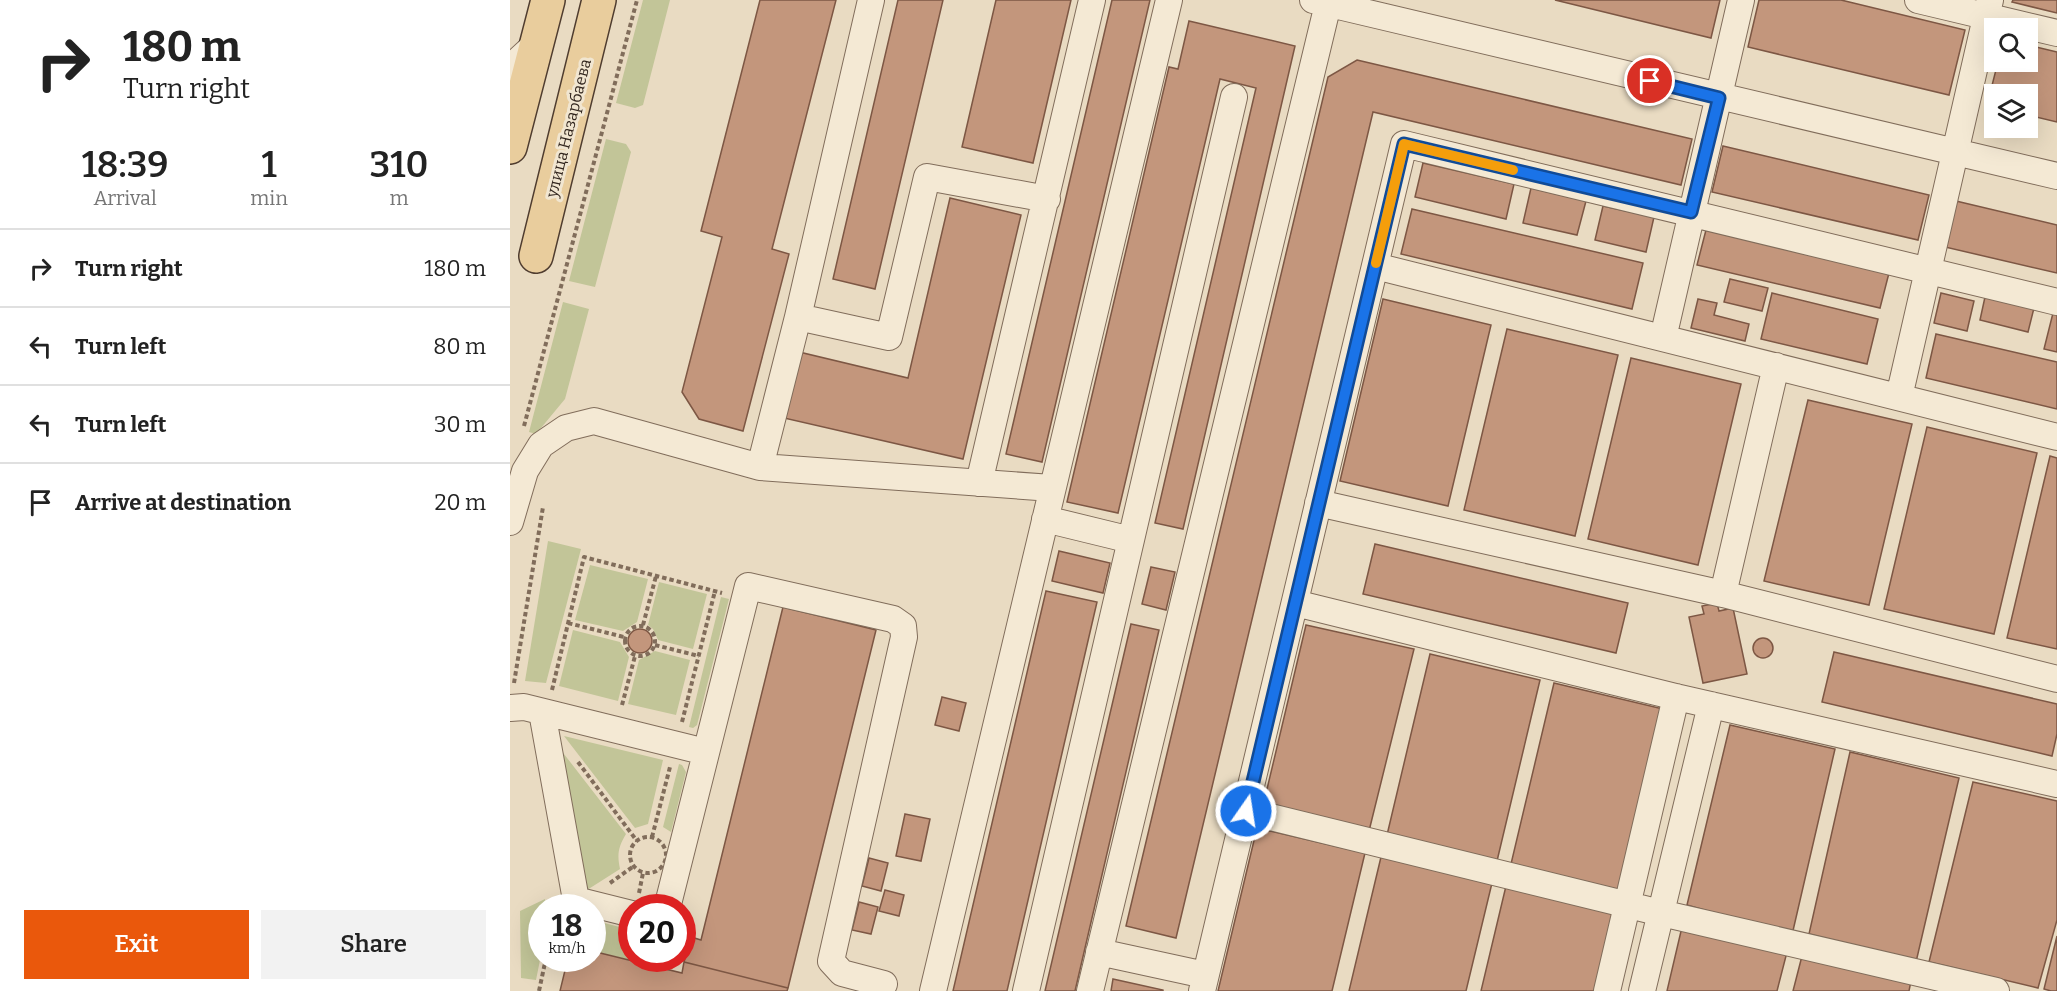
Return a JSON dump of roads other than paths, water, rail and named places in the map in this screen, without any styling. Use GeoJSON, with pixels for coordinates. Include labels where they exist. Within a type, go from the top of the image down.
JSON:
{"type":"FeatureCollection","features":[{"type":"Feature","properties":{"kind":"main road"},"geometry":{"type":"LineString","coordinates":[[510,147],[548,0]]}},
{"type":"Feature","properties":{"kind":"main road","name":"улица Назарбаева"},"geometry":{"type":"LineString","coordinates":[[536,256],[599,0]]}},
{"type":"Feature","properties":{"kind":"lane"},"geometry":{"type":"LineString","coordinates":[[760,467],[798,317],[871,0]]}},
{"type":"Feature","properties":{"kind":"lane"},"geometry":{"type":"LineString","coordinates":[[979,483],[1092,0]]}},
{"type":"Feature","properties":{"kind":"lane"},"geometry":{"type":"LineString","coordinates":[[933,991],[1169,0]]}},
{"type":"Feature","properties":{"kind":"lane"},"geometry":{"type":"LineString","coordinates":[[1664,338],[1741,0]]}},
{"type":"Feature","properties":{"kind":"lane"},"geometry":{"type":"LineString","coordinates":[[1918,0],[1988,8],[2057,33]]}},
{"type":"Feature","properties":{"kind":"lane"},"geometry":{"type":"LineString","coordinates":[[1090,991],[1321,2],[1719,98],[2057,176]]}},
{"type":"Feature","properties":{"kind":"lane"},"geometry":{"type":"LineString","coordinates":[[1899,397],[1988,8]]}},
{"type":"Feature","properties":{"kind":"lane"},"geometry":{"type":"LineString","coordinates":[[510,68],[537,43]]}},
{"type":"Feature","properties":{"kind":"lane"},"geometry":{"type":"LineString","coordinates":[[1026,991],[1234,97]]}},
{"type":"Feature","properties":{"kind":"lane"},"geometry":{"type":"LineString","coordinates":[[1099,952],[1204,983],[1404,144],[2057,302]]}},
{"type":"Feature","properties":{"kind":"lane"},"geometry":{"type":"LineString","coordinates":[[798,317],[889,337],[927,177],[1047,199]]}},
{"type":"Feature","properties":{"kind":"lane"},"geometry":{"type":"LineString","coordinates":[[1376,266],[2057,437]]}},
{"type":"Feature","properties":{"kind":"lane"},"geometry":{"type":"LineString","coordinates":[[1723,594],[1776,366]]}},
{"type":"Feature","properties":{"kind":"lane"},"geometry":{"type":"LineString","coordinates":[[510,522],[525,471],[541,445],[566,428],[594,421],[760,467],[1052,488]]}},
{"type":"Feature","properties":{"kind":"lane"},"geometry":{"type":"LineString","coordinates":[[1318,503],[1723,594],[2057,679]]}},
{"type":"Feature","properties":{"kind":"lane"},"geometry":{"type":"LineString","coordinates":[[1045,519],[1131,540]]}},
{"type":"Feature","properties":{"kind":"lane"},"geometry":{"type":"LineString","coordinates":[[670,894],[748,586],[893,619],[903,626],[905,631],[831,955],[831,961],[837,971],[884,984]]}},
{"type":"Feature","properties":{"kind":"lane"},"geometry":{"type":"LineString","coordinates":[[1295,603],[1676,697],[2057,784]]}},
{"type":"Feature","properties":{"kind":"lane"},"geometry":{"type":"LineString","coordinates":[[1608,991],[1676,697]]}},
{"type":"Feature","properties":{"kind":"lane"},"geometry":{"type":"LineString","coordinates":[[1642,991],[1711,705]]}},
{"type":"Feature","properties":{"kind":"lane"},"geometry":{"type":"LineString","coordinates":[[510,708],[524,707],[706,752]]}},
{"type":"Feature","properties":{"kind":"lane"},"geometry":{"type":"LineString","coordinates":[[544,712],[576,900],[618,910]]}},
{"type":"Feature","properties":{"kind":"lane"},"geometry":{"type":"LineString","coordinates":[[1246,811],[1661,913],[1996,991]]}}]}
